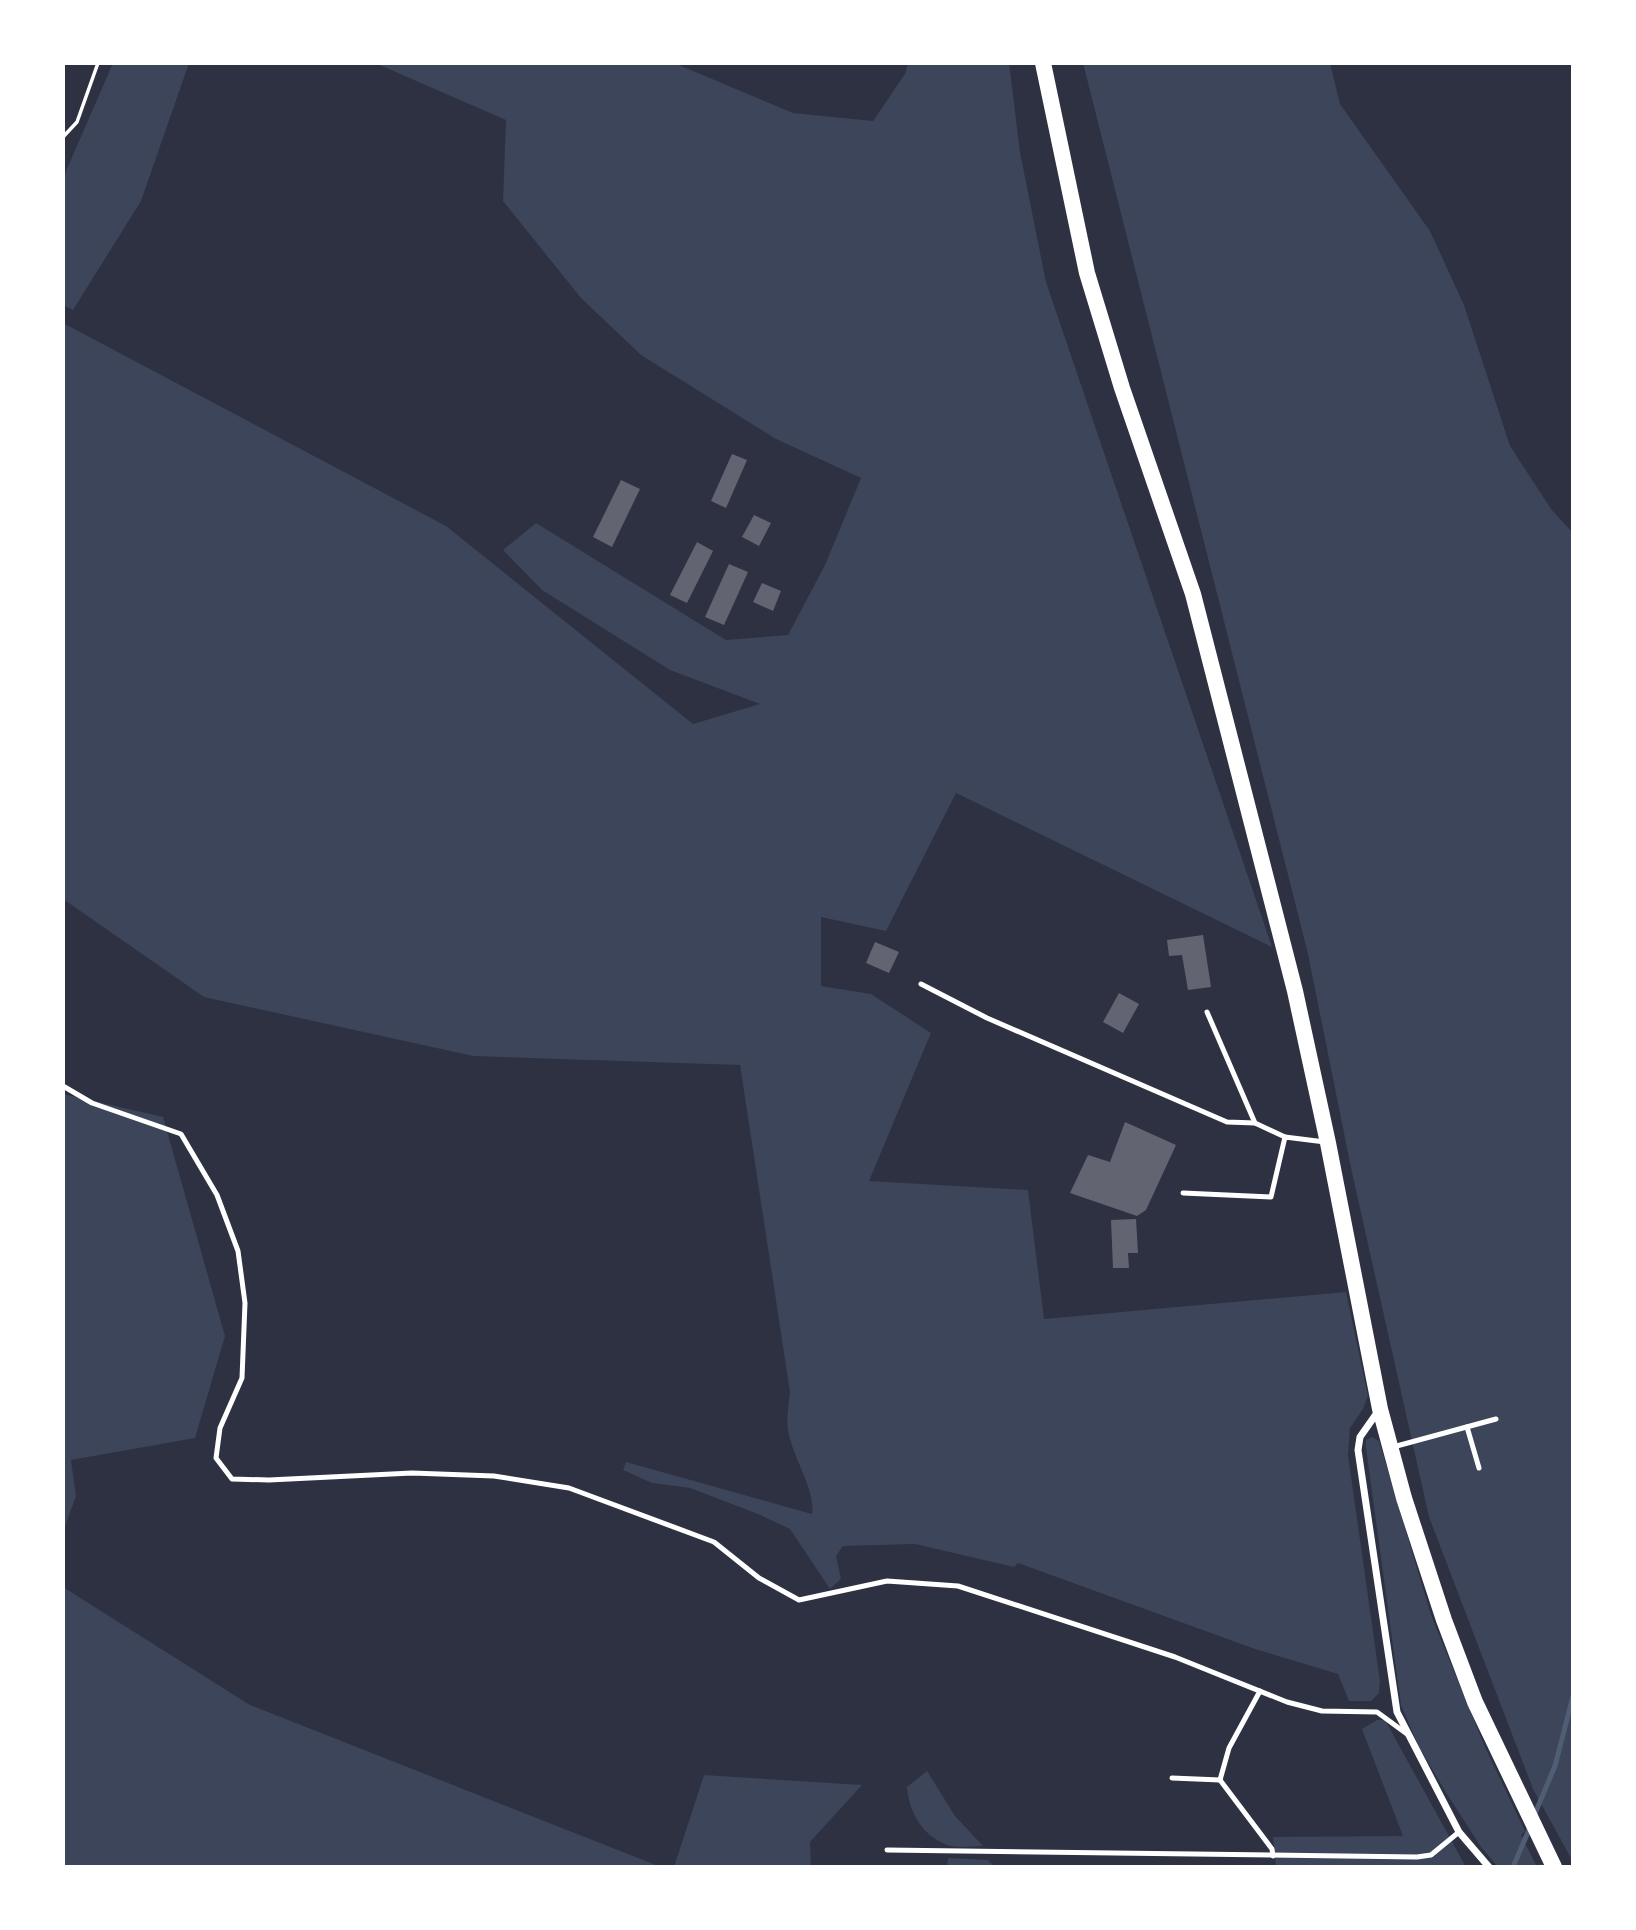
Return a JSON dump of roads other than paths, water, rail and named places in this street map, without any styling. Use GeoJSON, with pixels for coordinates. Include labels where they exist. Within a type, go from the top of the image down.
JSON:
{"type":"FeatureCollection","features":[{"type":"Feature","properties":{"kind":"main road"},"geometry":{"type":"LineString","coordinates":[[1044,63],[1087,273],[1122,388],[1196,607],[1291,977],[1390,1448],[1419,1549],[1475,1702],[1551,1862]]}},
{"type":"Feature","properties":{"kind":"street"},"geometry":{"type":"LineString","coordinates":[[1380,1409],[1360,1437],[1358,1450],[1397,1712],[1459,1832],[1489,1867]]}},
{"type":"Feature","properties":{"kind":"lane"},"geometry":{"type":"LineString","coordinates":[[921,984],[987,1018],[1227,1122],[1255,1123],[1285,1137],[1328,1143]]}},
{"type":"Feature","properties":{"kind":"lane"},"geometry":{"type":"LineString","coordinates":[[1207,1012],[1255,1123]]}},
{"type":"Feature","properties":{"kind":"lane"},"geometry":{"type":"LineString","coordinates":[[63,1086],[92,1102],[181,1134],[217,1195],[238,1251],[245,1303],[242,1378],[220,1428],[216,1458],[232,1479],[269,1480],[412,1473],[494,1476],[569,1488],[714,1542],[759,1578],[799,1600],[887,1581],[958,1587],[1175,1657],[1260,1691],[1322,1711],[1377,1712],[1409,1736]]}},
{"type":"Feature","properties":{"kind":"lane"},"geometry":{"type":"LineString","coordinates":[[1183,1193],[1270,1198],[1285,1137]]}},
{"type":"Feature","properties":{"kind":"lane"},"geometry":{"type":"LineString","coordinates":[[1390,1448],[1496,1419]]}},
{"type":"Feature","properties":{"kind":"lane"},"geometry":{"type":"LineString","coordinates":[[1467,1427],[1479,1468]]}},
{"type":"Feature","properties":{"kind":"lane"},"geometry":{"type":"LineString","coordinates":[[1220,1780],[1228,1748],[1260,1691]]}},
{"type":"Feature","properties":{"kind":"lane"},"geometry":{"type":"LineString","coordinates":[[1172,1778],[1220,1780]]}},
{"type":"Feature","properties":{"kind":"lane"},"geometry":{"type":"LineString","coordinates":[[1220,1780],[1272,1849],[1273,1856]]}},
{"type":"Feature","properties":{"kind":"lane"},"geometry":{"type":"LineString","coordinates":[[887,1850],[1417,1857],[1431,1855],[1459,1832]]}},
{"type":"Feature","properties":{"kind":"waterway"},"geometry":{"type":"LineString","coordinates":[[1534,1816],[1555,1766],[1573,1696]]}},
{"type":"Feature","properties":{"kind":"waterway"},"geometry":{"type":"LineString","coordinates":[[1513,1867],[1531,1825]]}}]}
